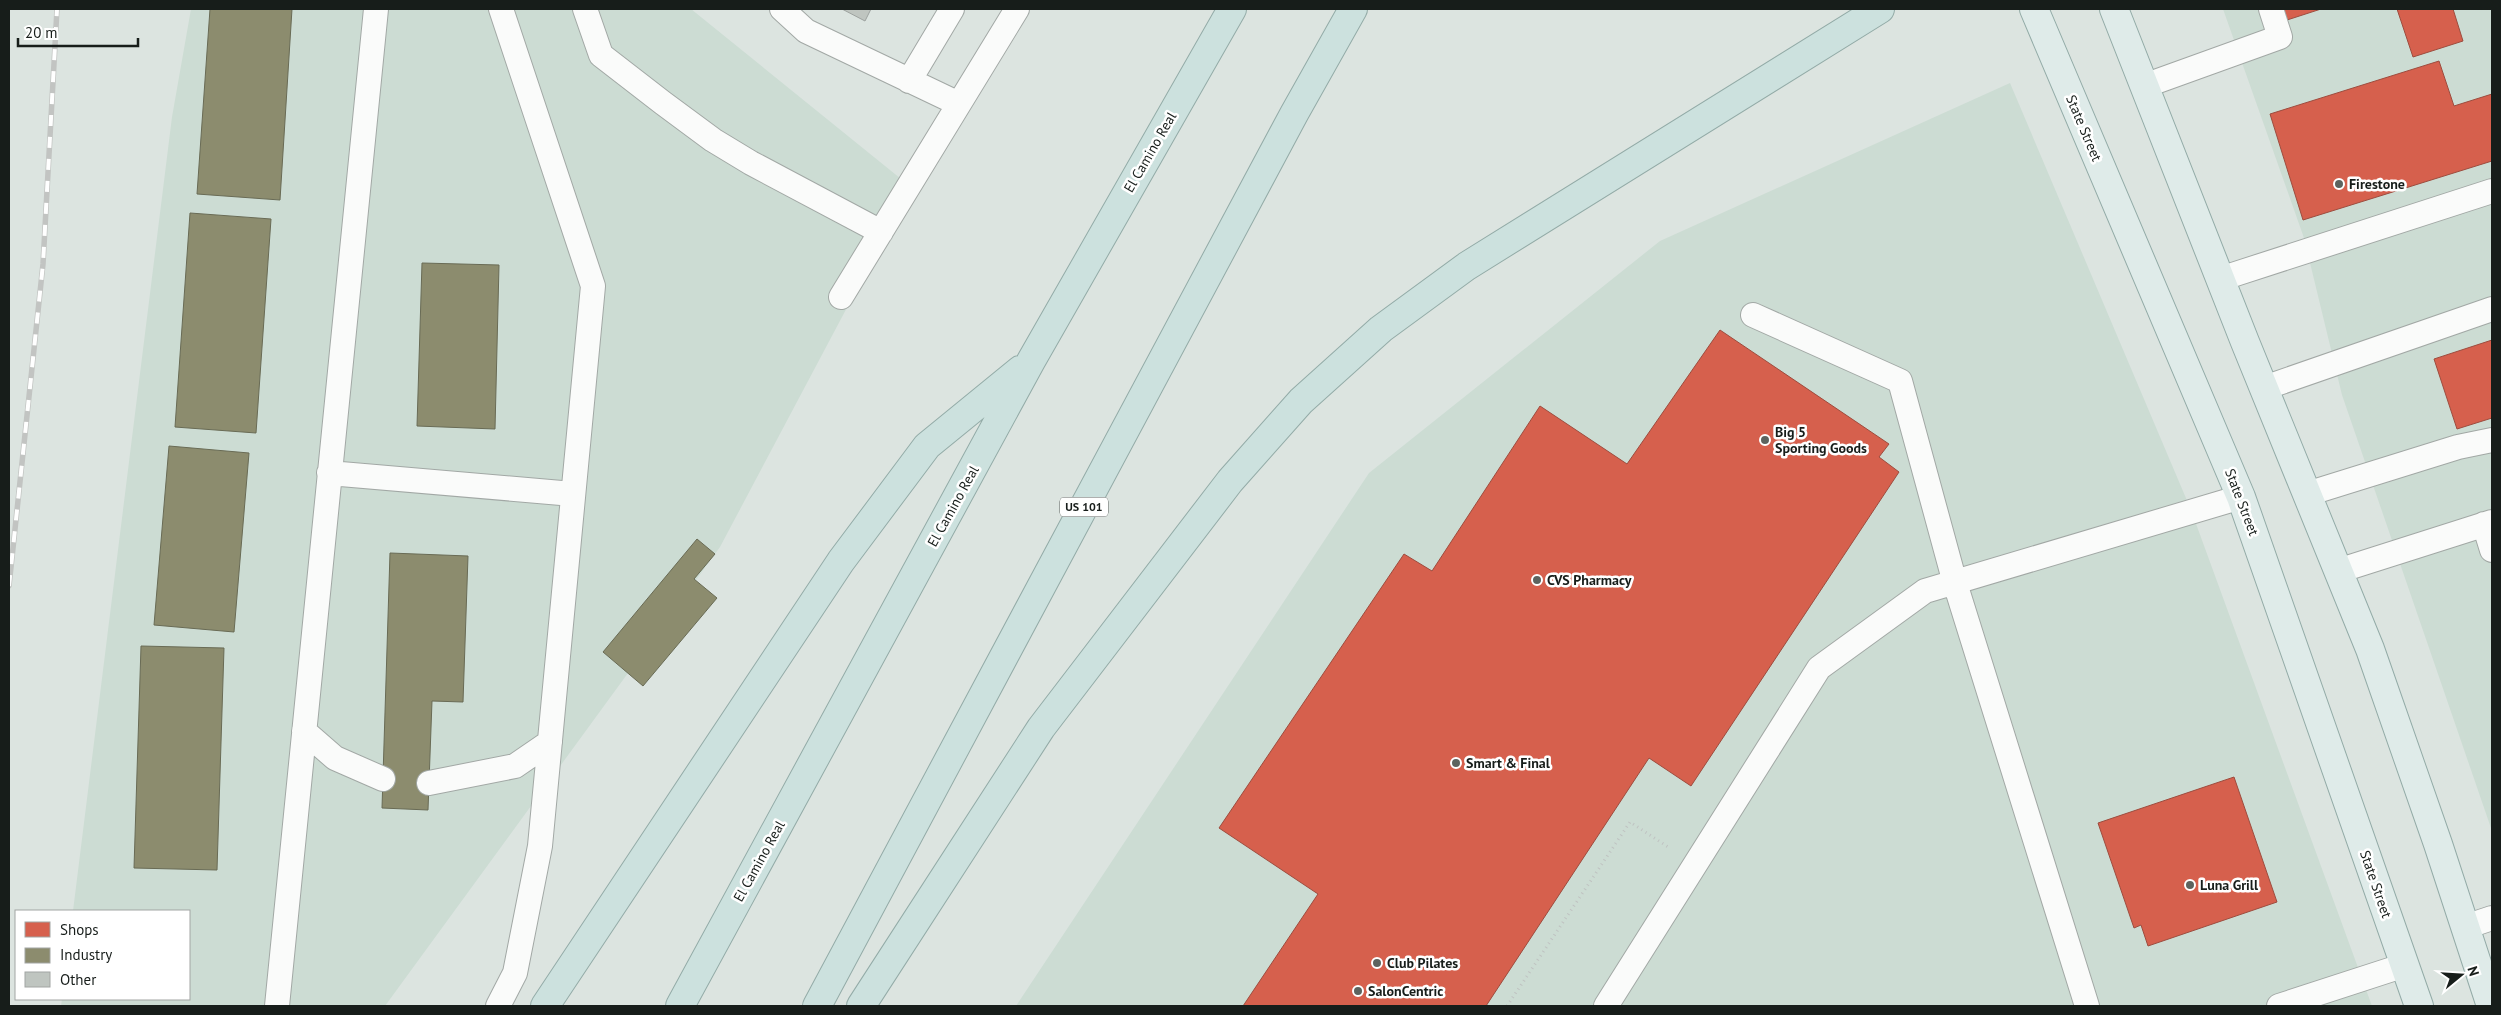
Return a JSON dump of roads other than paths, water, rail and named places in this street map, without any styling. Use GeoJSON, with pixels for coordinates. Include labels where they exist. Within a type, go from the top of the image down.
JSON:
{"type":"FeatureCollection","features":[{"type":"Feature","properties":{"kind":"highway","name":"El Camino Real"},"geometry":{"type":"LineString","coordinates":[[680,1006],[1031,361],[1232,9]]}},
{"type":"Feature","properties":{"kind":"highway","name":"US 101"},"geometry":{"type":"LineString","coordinates":[[817,1006],[1294,114],[1353,9]]}},
{"type":"Feature","properties":{"kind":"highway"},"geometry":{"type":"LineString","coordinates":[[861,1006],[1041,728],[1230,481],[1301,401],[1381,329],[1467,266],[1880,9]]}},
{"type":"Feature","properties":{"kind":"highway"},"geometry":{"type":"LineString","coordinates":[[545,1006],[840,561],[927,446],[1031,361]]}},
{"type":"Feature","properties":{"kind":"main road","name":"State Street"},"geometry":{"type":"LineString","coordinates":[[2034,9],[2242,497],[2419,1006]]}},
{"type":"Feature","properties":{"kind":"main road"},"geometry":{"type":"LineString","coordinates":[[2114,9],[2220,279],[2370,649],[2491,1006]]}},
{"type":"Feature","properties":{"kind":"lane"},"geometry":{"type":"LineString","coordinates":[[277,1006],[328,473],[376,9]]}},
{"type":"Feature","properties":{"kind":"lane"},"geometry":{"type":"LineString","coordinates":[[498,1006],[515,973],[540,846],[593,286],[501,9]]}},
{"type":"Feature","properties":{"kind":"lane"},"geometry":{"type":"LineString","coordinates":[[585,9],[602,55],[663,103],[714,140],[751,163],[881,232]]}},
{"type":"Feature","properties":{"kind":"lane"},"geometry":{"type":"LineString","coordinates":[[782,9],[806,31],[959,104]]}},
{"type":"Feature","properties":{"kind":"lane"},"geometry":{"type":"LineString","coordinates":[[909,81],[952,9]]}},
{"type":"Feature","properties":{"kind":"lane"},"geometry":{"type":"LineString","coordinates":[[840,297],[1017,9]]}},
{"type":"Feature","properties":{"kind":"lane"},"geometry":{"type":"LineString","coordinates":[[2144,86],[2280,37],[2271,9]]}},
{"type":"Feature","properties":{"kind":"lane"},"geometry":{"type":"LineString","coordinates":[[2220,279],[2492,190]]}},
{"type":"Feature","properties":{"kind":"lane"},"geometry":{"type":"LineString","coordinates":[[2264,388],[2492,309]]}},
{"type":"Feature","properties":{"kind":"lane"},"geometry":{"type":"LineString","coordinates":[[1753,315],[1900,381],[1955,582],[2087,1006]]}},
{"type":"Feature","properties":{"kind":"lane"},"geometry":{"type":"LineString","coordinates":[[2307,494],[2458,447],[2492,440]]}},
{"type":"Feature","properties":{"kind":"lane"},"geometry":{"type":"LineString","coordinates":[[328,473],[573,494]]}},
{"type":"Feature","properties":{"kind":"lane"},"geometry":{"type":"LineString","coordinates":[[1606,1006],[1819,668],[1926,591],[2242,497]]}},
{"type":"Feature","properties":{"kind":"lane"},"geometry":{"type":"LineString","coordinates":[[2338,571],[2488,523],[2492,550]]}},
{"type":"Feature","properties":{"kind":"lane"},"geometry":{"type":"LineString","coordinates":[[304,731],[334,758],[383,779]]}},
{"type":"Feature","properties":{"kind":"lane"},"geometry":{"type":"LineString","coordinates":[[429,783],[514,766],[550,742]]}},
{"type":"Feature","properties":{"kind":"lane"},"geometry":{"type":"LineString","coordinates":[[2465,926],[2492,918]]}},
{"type":"Feature","properties":{"kind":"lane"},"geometry":{"type":"LineString","coordinates":[[2279,1006],[2405,965]]}},
{"type":"Feature","properties":{"kind":"railway"},"geometry":{"type":"LineString","coordinates":[[9,586],[43,264],[57,9]]}},
{"type":"Feature","properties":{"kind":"place","name":"Firestone"},"geometry":{"type":"Point","coordinates":[2339,184]}},
{"type":"Feature","properties":{"kind":"place","name":"Big 5 Sporting Goods"},"geometry":{"type":"Point","coordinates":[1765,440]}},
{"type":"Feature","properties":{"kind":"place","name":"CVS Pharmacy"},"geometry":{"type":"Point","coordinates":[1537,580]}},
{"type":"Feature","properties":{"kind":"place","name":"Smart & Final"},"geometry":{"type":"Point","coordinates":[1456,763]}},
{"type":"Feature","properties":{"kind":"place","name":"Luna Grill"},"geometry":{"type":"Point","coordinates":[2190,885]}},
{"type":"Feature","properties":{"kind":"place","name":"Club Pilates"},"geometry":{"type":"Point","coordinates":[1377,963]}},
{"type":"Feature","properties":{"kind":"place","name":"SalonCentric"},"geometry":{"type":"Point","coordinates":[1358,991]}}]}
